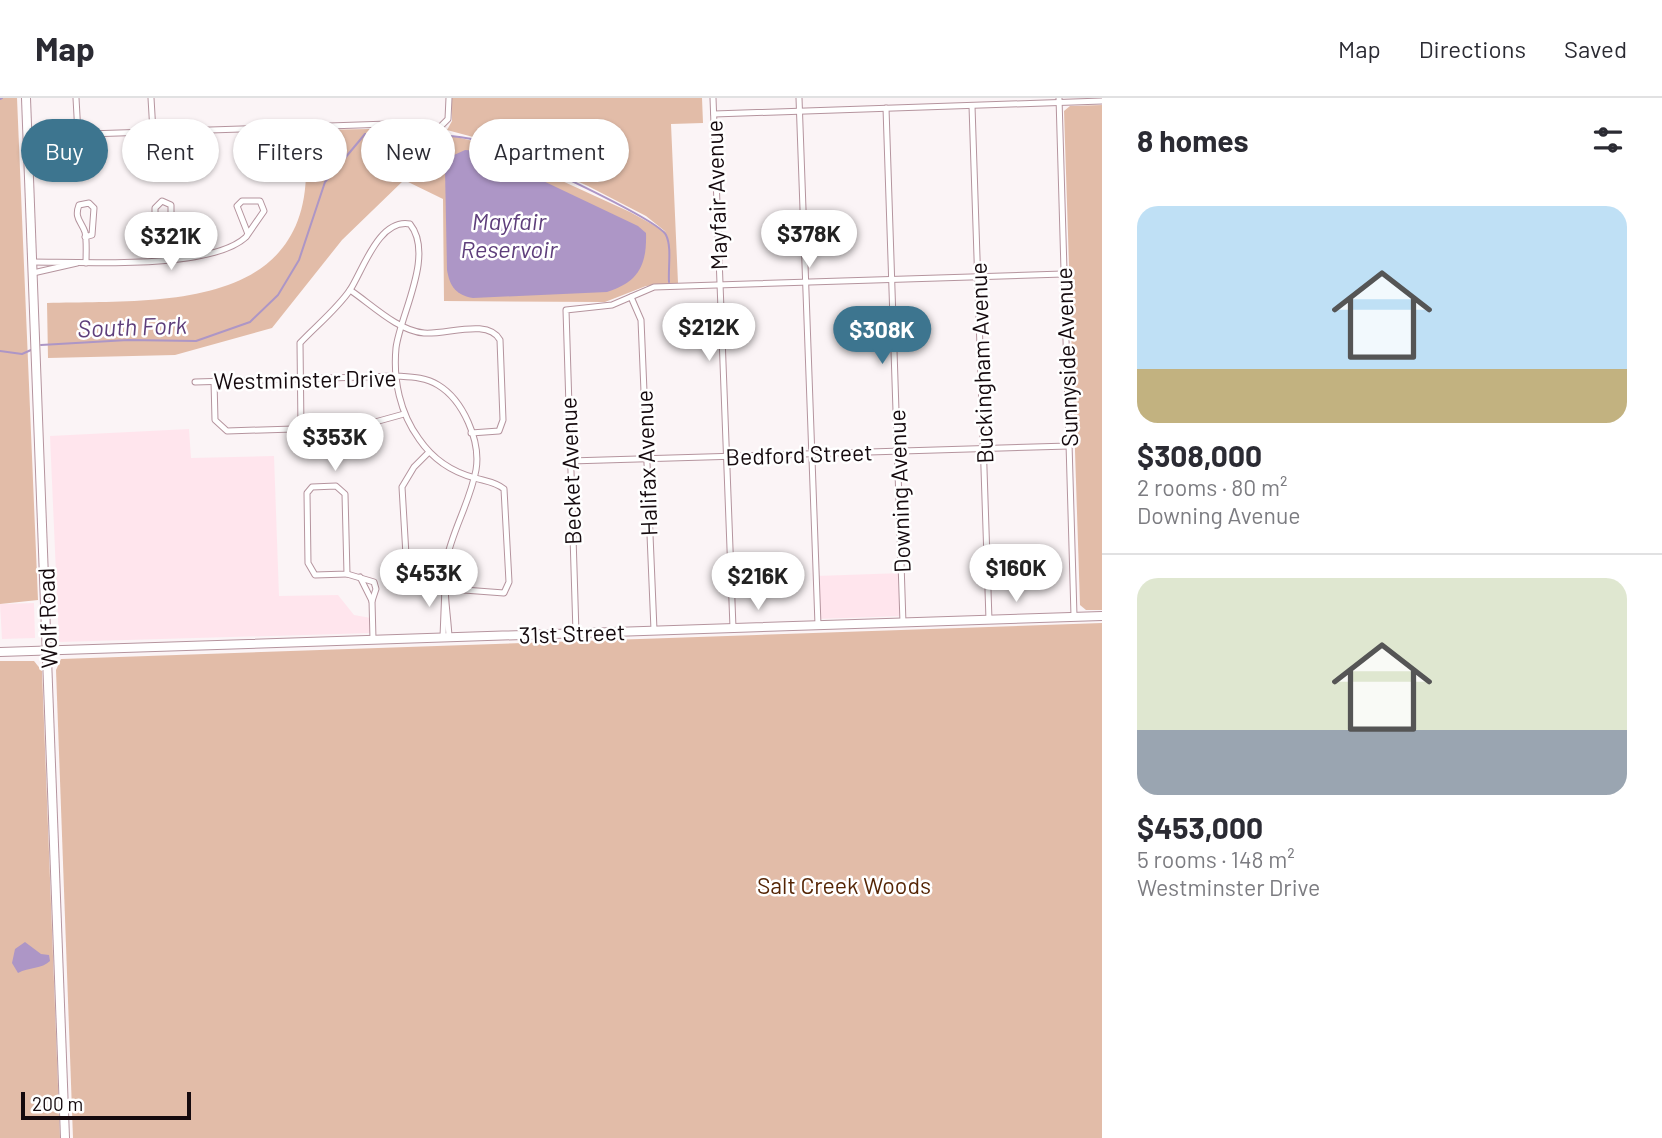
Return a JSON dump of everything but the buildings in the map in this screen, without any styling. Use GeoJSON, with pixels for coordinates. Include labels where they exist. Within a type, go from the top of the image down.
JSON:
{"type":"FeatureCollection","features":[{"type":"Feature","properties":{"kind":"main road","name":"Wolf Road"},"geometry":{"type":"LineString","coordinates":[[26,98],[27,119]]}},
{"type":"Feature","properties":{"kind":"main road","name":"Wolf Road"},"geometry":{"type":"LineString","coordinates":[[29,182],[65,1138]]}},
{"type":"Feature","properties":{"kind":"main road","name":"31st Street"},"geometry":{"type":"LineString","coordinates":[[0,652],[1102,616]]}},
{"type":"Feature","properties":{"kind":"street"},"geometry":{"type":"LineString","coordinates":[[76,98],[77,119]]}},
{"type":"Feature","properties":{"kind":"street"},"geometry":{"type":"LineString","coordinates":[[151,98],[152,119]]}},
{"type":"Feature","properties":{"kind":"street"},"geometry":{"type":"LineString","coordinates":[[219,130],[418,123],[439,128],[448,119],[449,98]]}},
{"type":"Feature","properties":{"kind":"street","name":"Mayfair Avenue"},"geometry":{"type":"LineString","coordinates":[[713,98],[733,628]]}},
{"type":"Feature","properties":{"kind":"street"},"geometry":{"type":"LineString","coordinates":[[799,98],[818,625]]}},
{"type":"Feature","properties":{"kind":"street"},"geometry":{"type":"LineString","coordinates":[[714,114],[972,106],[1059,100],[1102,101]]}},
{"type":"Feature","properties":{"kind":"street","name":"Sunnyside Avenue"},"geometry":{"type":"LineString","coordinates":[[1059,100],[1074,616]]}},
{"type":"Feature","properties":{"kind":"street","name":"Buckingham Avenue"},"geometry":{"type":"LineString","coordinates":[[972,106],[989,620]]}},
{"type":"Feature","properties":{"kind":"street","name":"Downing Avenue"},"geometry":{"type":"LineString","coordinates":[[886,108],[903,622]]}},
{"type":"Feature","properties":{"kind":"street"},"geometry":{"type":"LineString","coordinates":[[164,229],[171,224],[171,205],[168,201],[162,201],[155,208],[155,221],[164,229],[165,259]]}},
{"type":"Feature","properties":{"kind":"street"},"geometry":{"type":"LineString","coordinates":[[33,273],[77,263],[165,259],[210,253],[242,241],[248,234],[264,207],[257,201],[238,204],[237,211],[248,234]]}},
{"type":"Feature","properties":{"kind":"street"},"geometry":{"type":"LineString","coordinates":[[85,237],[92,235],[94,227],[94,208],[89,203],[82,203],[77,209],[78,222],[85,237],[86,262]]}},
{"type":"Feature","properties":{"kind":"street"},"geometry":{"type":"LineString","coordinates":[[301,429],[300,343],[350,290],[364,260],[381,239],[397,225],[410,224],[415,232],[418,268],[396,348],[396,376],[404,414],[429,452],[452,469],[498,484],[504,489],[508,587],[497,595],[419,584],[405,568],[402,487],[414,467],[429,452]]}},
{"type":"Feature","properties":{"kind":"street"},"geometry":{"type":"LineString","coordinates":[[33,262],[69,260],[77,263]]}},
{"type":"Feature","properties":{"kind":"street"},"geometry":{"type":"LineString","coordinates":[[631,297],[654,288],[1063,274]]}},
{"type":"Feature","properties":{"kind":"street"},"geometry":{"type":"LineString","coordinates":[[350,290],[402,325],[424,333],[488,329],[497,335],[500,340],[503,420],[499,431],[471,433]]}},
{"type":"Feature","properties":{"kind":"street","name":"Becket Avenue"},"geometry":{"type":"LineString","coordinates":[[576,633],[566,310],[606,306],[631,297]]}},
{"type":"Feature","properties":{"kind":"street","name":"Halifax Avenue"},"geometry":{"type":"LineString","coordinates":[[631,297],[641,320],[654,630]]}},
{"type":"Feature","properties":{"kind":"street","name":"Westminster Drive"},"geometry":{"type":"LineString","coordinates":[[195,382],[419,377],[437,384],[458,405],[471,433],[476,454],[474,478],[450,549],[445,587],[448,592],[446,637]]}},
{"type":"Feature","properties":{"kind":"street"},"geometry":{"type":"LineString","coordinates":[[214,381],[215,420],[220,428],[227,431],[372,425],[404,414]]}},
{"type":"Feature","properties":{"kind":"street","name":"Bedford Street"},"geometry":{"type":"LineString","coordinates":[[570,461],[1069,446]]}},
{"type":"Feature","properties":{"kind":"street"},"geometry":{"type":"LineString","coordinates":[[347,574],[344,491],[336,486],[312,487],[306,496],[310,569],[315,575],[347,574],[375,583],[372,601],[373,639]]}},
{"type":"Feature","properties":{"kind":"shaded area"},"geometry":{"type":"Polygon","coordinates":[[[189,429],[191,458],[274,456],[279,596],[338,595],[354,615],[371,618],[372,633],[59,642],[50,436],[189,429]]]}},
{"type":"Feature","properties":{"kind":"shaded area"},"geometry":{"type":"Polygon","coordinates":[[[903,573],[904,616],[817,619],[816,576],[903,573]]]}},
{"type":"Feature","properties":{"kind":"shaded area"},"geometry":{"type":"Polygon","coordinates":[[[34,603],[35,638],[2,639],[0,604],[34,603]]]}},
{"type":"Feature","properties":{"kind":"green space"},"geometry":{"type":"Polygon","coordinates":[[[0,98],[17,98],[38,600],[0,604],[0,98]]]}},
{"type":"Feature","properties":{"kind":"green space"},"geometry":{"type":"Polygon","coordinates":[[[452,98],[702,98],[703,123],[671,124],[678,283],[646,286],[605,302],[444,301],[443,199],[408,182],[455,182],[455,137],[469,140],[469,182],[564,182],[666,232],[646,216],[579,182],[629,182],[629,119],[469,119],[469,136],[455,132],[455,119],[452,119],[452,98]]]}},
{"type":"Feature","properties":{"kind":"green space"},"geometry":{"type":"Polygon","coordinates":[[[1102,105],[1102,610],[1086,610],[1080,605],[1064,111],[1070,106],[1102,105]]]}},
{"type":"Feature","properties":{"kind":"green space"},"geometry":{"type":"Polygon","coordinates":[[[347,129],[361,129],[361,182],[402,182],[342,240],[272,328],[175,355],[48,358],[47,303],[174,298],[215,289],[251,274],[280,251],[299,216],[304,182],[347,182],[347,129]]]}},
{"type":"Feature","properties":{"kind":"green space","name":"Salt Creek Woods"},"geometry":{"type":"Polygon","coordinates":[[[1102,623],[1102,1138],[73,1138],[56,670],[61,659],[1102,623]]]}},
{"type":"Feature","properties":{"kind":"green space"},"geometry":{"type":"Polygon","coordinates":[[[0,661],[34,661],[42,671],[60,1138],[0,1138],[0,661]]]}},
{"type":"Feature","properties":{"kind":"water","name":"Mayfair Reservoir"},"geometry":{"type":"Polygon","coordinates":[[[469,150],[469,182],[545,182],[638,226],[646,233],[646,245],[638,271],[626,283],[607,292],[473,298],[462,295],[452,286],[447,270],[445,182],[455,182],[455,155],[469,150]]]}},
{"type":"Feature","properties":{"kind":"water"},"geometry":{"type":"Polygon","coordinates":[[[25,942],[41,954],[49,955],[50,961],[18,973],[12,963],[15,949],[25,942]]]}},
{"type":"Feature","properties":{"kind":"waterway","name":"South Fork"},"geometry":{"type":"LineString","coordinates":[[41,345],[128,340],[196,341],[250,322],[278,295],[299,260],[325,182],[365,134],[448,136],[476,140],[577,183],[636,214],[666,235],[669,282]]}},
{"type":"Feature","properties":{"kind":"waterway","name":"South Fork"},"geometry":{"type":"LineString","coordinates":[[0,351],[22,354],[31,350]]}}]}
